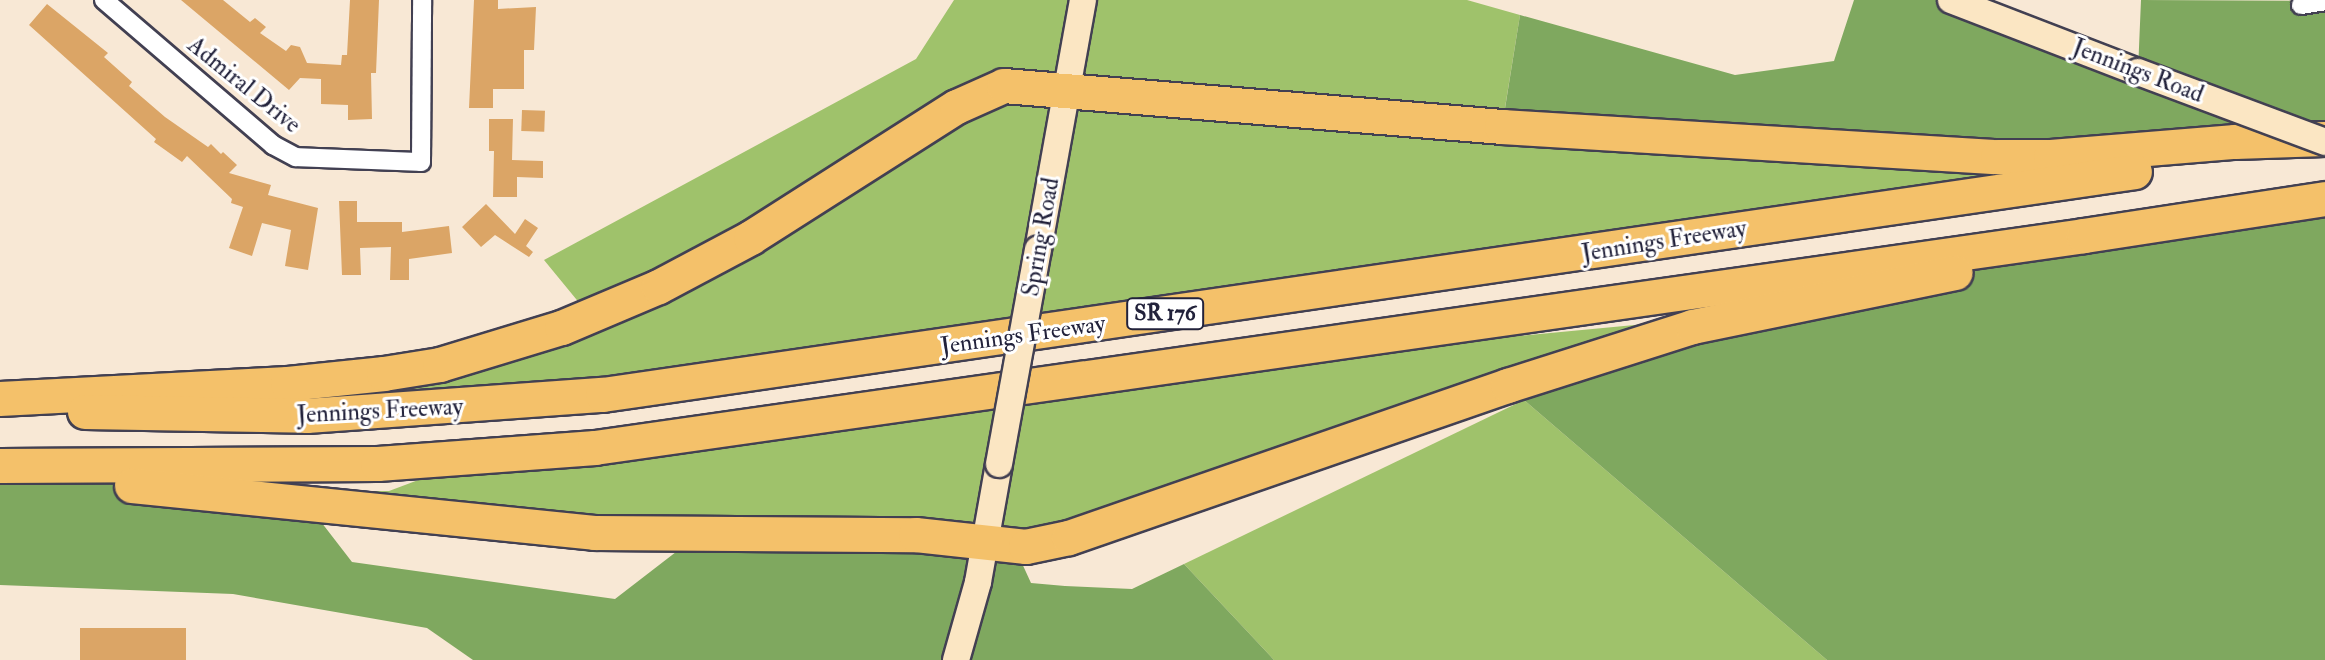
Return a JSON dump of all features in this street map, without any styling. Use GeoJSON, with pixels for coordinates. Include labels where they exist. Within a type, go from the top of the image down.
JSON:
{"type":"FeatureCollection","features":[{"type":"Feature","properties":{"kind":"highway"},"geometry":{"type":"LineString","coordinates":[[0,402],[288,384],[440,365],[493,350],[562,328],[659,287],[751,238],[957,107],[1004,86],[1502,127],[1998,157],[2051,157],[2235,142],[2325,141]]}},
{"type":"Feature","properties":{"kind":"highway","name":"Jennings Freeway"},"geometry":{"type":"LineString","coordinates":[[0,402],[128,414],[307,416],[603,395],[1949,201],[2325,141]]}},
{"type":"Feature","properties":{"kind":"highway","name":"Jennings Freeway"},"geometry":{"type":"LineString","coordinates":[[12,468],[378,464],[595,448],[2325,199]]}},
{"type":"Feature","properties":{"kind":"highway"},"geometry":{"type":"LineString","coordinates":[[12,468],[93,482],[595,533],[916,535],[985,545],[1026,547],[1069,538],[1508,386],[1693,327],[1916,283],[2084,236]]}},
{"type":"Feature","properties":{"kind":"street","name":"Admiral Drive"},"geometry":{"type":"LineString","coordinates":[[104,0],[273,145],[296,157],[421,162],[422,0]]}},
{"type":"Feature","properties":{"kind":"street","name":"Spring Road"},"geometry":{"type":"LineString","coordinates":[[956,660],[967,629],[985,545],[1083,0]]}},
{"type":"Feature","properties":{"kind":"street","name":"Jennings Road"},"geometry":{"type":"LineString","coordinates":[[1951,0],[2325,141]]}},
{"type":"Feature","properties":{"kind":"street"},"geometry":{"type":"LineString","coordinates":[[2301,5],[2325,1]]}},
{"type":"Feature","properties":{"kind":"green space"},"geometry":{"type":"Polygon","coordinates":[[[954,0],[1467,0],[1520,15],[1502,126],[1998,157],[1989,194],[382,412],[384,374],[590,316],[544,260],[916,59],[954,0]]]}},
{"type":"Feature","properties":{"kind":"green space"},"geometry":{"type":"Polygon","coordinates":[[[1854,0],[1951,0],[2138,71],[2141,0],[2325,1],[2325,139],[2165,148],[1502,127],[1520,15],[1735,75],[1834,61],[1854,0]]]}},
{"type":"Feature","properties":{"kind":"green space"},"geometry":{"type":"Polygon","coordinates":[[[2325,199],[2325,660],[1827,660],[1524,400],[1644,343],[1991,264],[2325,199]]]}},
{"type":"Feature","properties":{"kind":"green space"},"geometry":{"type":"Polygon","coordinates":[[[1645,324],[1652,329],[1132,507],[1026,531],[859,534],[357,501],[356,491],[389,491],[477,458],[1099,376],[1645,324]]]}},
{"type":"Feature","properties":{"kind":"green space"},"geometry":{"type":"Polygon","coordinates":[[[1524,400],[1827,660],[1274,660],[1184,564],[1524,400]]]}},
{"type":"Feature","properties":{"kind":"green space"},"geometry":{"type":"Polygon","coordinates":[[[0,466],[94,482],[308,505],[352,562],[615,599],[698,535],[1014,546],[1031,583],[1065,586],[1132,589],[1184,564],[1274,660],[473,660],[427,628],[233,594],[0,585],[0,466]]]}},
{"type":"Feature","properties":{"kind":"building"},"geometry":{"type":"Polygon","coordinates":[[[181,0],[223,0],[250,22],[255,18],[266,27],[260,33],[286,51],[291,45],[300,47],[307,63],[341,65],[342,55],[347,55],[350,0],[379,0],[376,73],[371,73],[372,119],[348,120],[348,105],[321,104],[321,79],[300,78],[289,90],[181,0]]]}},
{"type":"Feature","properties":{"kind":"building"},"geometry":{"type":"Polygon","coordinates":[[[474,0],[498,0],[498,9],[536,7],[534,50],[524,50],[524,89],[493,89],[493,108],[469,108],[474,0]]]}},
{"type":"Feature","properties":{"kind":"building"},"geometry":{"type":"Polygon","coordinates":[[[47,4],[108,53],[104,57],[132,82],[129,86],[165,117],[208,147],[211,144],[221,154],[223,152],[237,165],[229,173],[271,185],[268,195],[318,208],[308,270],[285,266],[291,230],[262,223],[252,256],[229,248],[243,207],[231,203],[232,199],[187,156],[182,162],[154,142],[156,139],[29,25],[47,4]]]}},
{"type":"Feature","properties":{"kind":"building"},"geometry":{"type":"Polygon","coordinates":[[[522,110],[545,111],[544,132],[521,131],[522,110]]]}},
{"type":"Feature","properties":{"kind":"building"},"geometry":{"type":"Polygon","coordinates":[[[489,119],[513,119],[512,160],[543,161],[543,178],[517,177],[517,197],[493,197],[494,151],[489,151],[489,119]]]}},
{"type":"Feature","properties":{"kind":"building"},"geometry":{"type":"Polygon","coordinates":[[[339,201],[357,201],[357,222],[402,222],[402,232],[449,226],[452,253],[409,259],[409,280],[390,280],[391,247],[360,248],[361,275],[342,275],[339,201]]]}},
{"type":"Feature","properties":{"kind":"building"},"geometry":{"type":"Polygon","coordinates":[[[486,204],[515,234],[525,219],[538,228],[526,246],[533,252],[529,257],[495,235],[481,247],[462,227],[486,204]]]}},
{"type":"Feature","properties":{"kind":"building"},"geometry":{"type":"Polygon","coordinates":[[[80,628],[186,628],[186,660],[80,660],[80,628]]]}}]}
